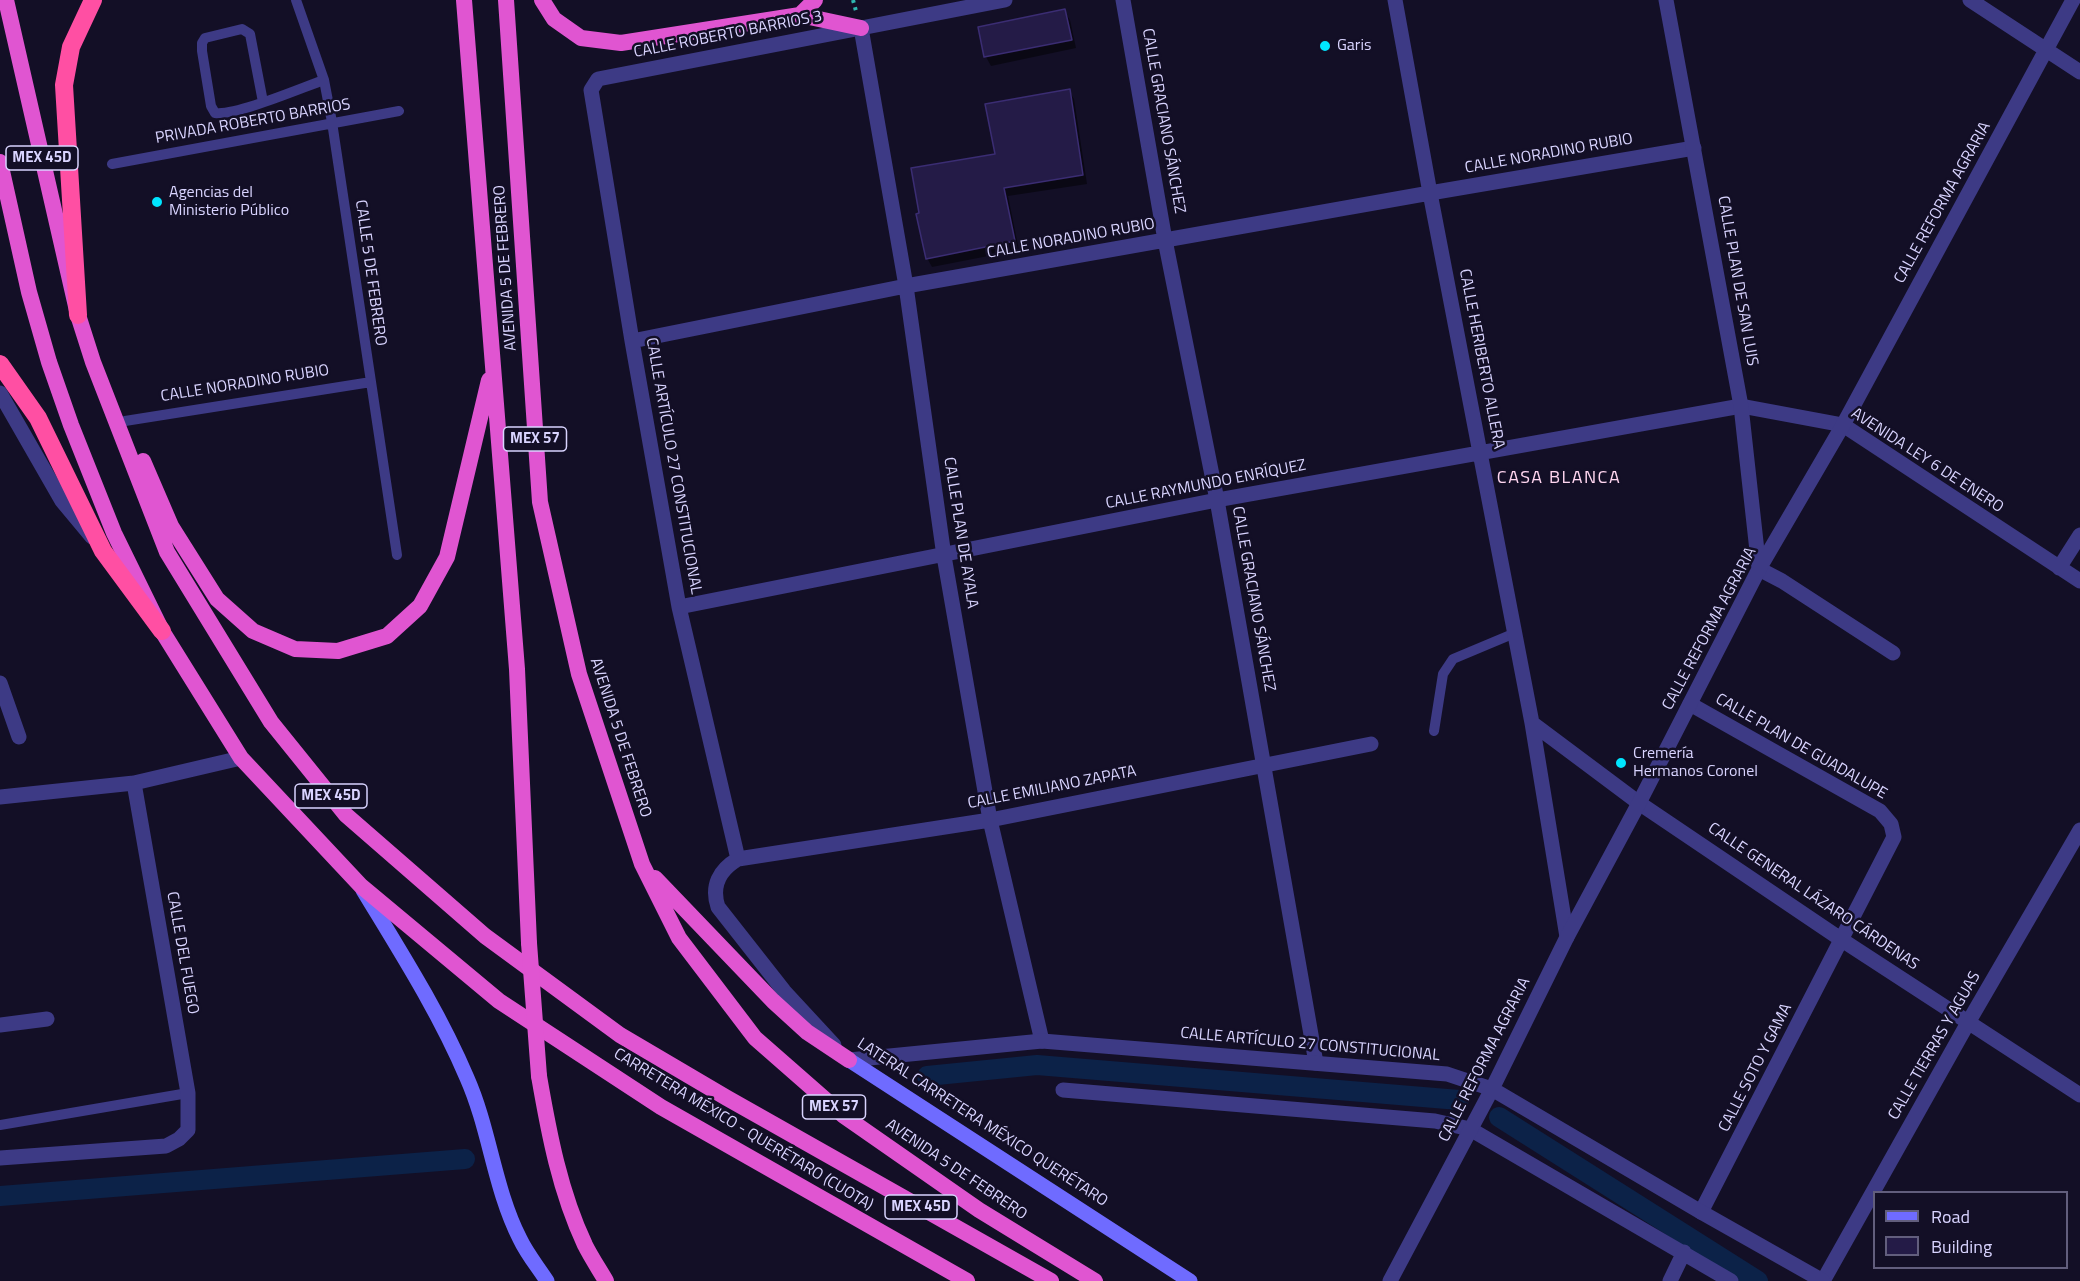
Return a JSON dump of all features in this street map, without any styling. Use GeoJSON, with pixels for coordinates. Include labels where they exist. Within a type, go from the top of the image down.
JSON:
{"type":"FeatureCollection","features":[{"type":"Feature","properties":{"kind":"highway","name":"CARRETERA MÉXICO - QUERÉTARO (CUOTA)"},"geometry":{"type":"LineString","coordinates":[[6,0],[78,315],[93,362],[166,552],[272,722],[346,815],[485,936],[620,1035],[1051,1281]]}},
{"type":"Feature","properties":{"kind":"highway"},"geometry":{"type":"LineString","coordinates":[[78,315],[64,85],[70,47],[93,0]]}},
{"type":"Feature","properties":{"kind":"highway","name":"AVENIDA 5 DE FEBRERO"},"geometry":{"type":"LineString","coordinates":[[464,0],[517,669],[529,943],[539,1076],[559,1173],[585,1244],[606,1281]]}},
{"type":"Feature","properties":{"kind":"highway","name":"AVENIDA 5 DE FEBRERO"},"geometry":{"type":"LineString","coordinates":[[506,0],[540,502],[579,674],[642,864],[679,938],[755,1038],[844,1116],[979,1210],[1095,1281]]}},
{"type":"Feature","properties":{"kind":"highway"},"geometry":{"type":"LineString","coordinates":[[542,0],[554,19],[581,38],[621,43],[800,15],[861,28]]}},
{"type":"Feature","properties":{"kind":"highway"},"geometry":{"type":"LineString","coordinates":[[800,15],[816,0]]}},
{"type":"Feature","properties":{"kind":"highway","name":"CARRETERA MÉXICO - QUERÉTARO (CUOTA)"},"geometry":{"type":"LineString","coordinates":[[0,162],[29,292],[49,362],[71,425],[114,532],[162,631],[241,758],[361,886],[499,1001],[661,1107],[967,1281]]}},
{"type":"Feature","properties":{"kind":"highway"},"geometry":{"type":"LineString","coordinates":[[93,362],[125,421],[171,526],[217,599],[253,631],[295,649],[338,651],[387,636],[420,606],[447,557],[492,364]]}},
{"type":"Feature","properties":{"kind":"highway"},"geometry":{"type":"LineString","coordinates":[[0,364],[38,418],[103,551],[162,631]]}},
{"type":"Feature","properties":{"kind":"highway"},"geometry":{"type":"LineString","coordinates":[[642,864],[773,1001],[807,1032],[849,1060]]}},
{"type":"Feature","properties":{"kind":"main road"},"geometry":{"type":"LineString","coordinates":[[361,886],[427,998],[468,1078],[499,1184],[520,1239],[547,1281]]}},
{"type":"Feature","properties":{"kind":"main road","name":"LATERAL CARRETERA MÉXICO QUERÉTARO"},"geometry":{"type":"LineString","coordinates":[[849,1060],[1190,1281]]}},
{"type":"Feature","properties":{"kind":"street","name":"CALLE ROBERTO BARRIOS 3"},"geometry":{"type":"LineString","coordinates":[[598,79],[1005,0]]}},
{"type":"Feature","properties":{"kind":"street","name":"CALLE GRACIANO SÁNCHEZ"},"geometry":{"type":"LineString","coordinates":[[1123,0],[1216,500],[1316,1063]]}},
{"type":"Feature","properties":{"kind":"street","name":"CALLE HERIBERTO ALLERA"},"geometry":{"type":"LineString","coordinates":[[1395,0],[1532,723],[1567,937]]}},
{"type":"Feature","properties":{"kind":"street","name":"CALLE PLAN DE SAN LUIS"},"geometry":{"type":"LineString","coordinates":[[1666,0],[1741,406],[1759,570]]}},
{"type":"Feature","properties":{"kind":"street"},"geometry":{"type":"LineString","coordinates":[[1970,0],[2080,72]]}},
{"type":"Feature","properties":{"kind":"street","name":"CALLE REFORMA AGRARIA"},"geometry":{"type":"LineString","coordinates":[[1390,1281],[1492,1089],[1567,937],[1759,570],[1843,426],[2073,0]]}},
{"type":"Feature","properties":{"kind":"street","name":"CALLE PLAN DE AYALA"},"geometry":{"type":"LineString","coordinates":[[861,28],[906,286],[944,556],[990,820],[1042,1041]]}},
{"type":"Feature","properties":{"kind":"street","name":"CALLE ARTÍCULO 27 CONSTITUCIONAL"},"geometry":{"type":"LineString","coordinates":[[598,79],[591,90],[679,607],[738,859]]}},
{"type":"Feature","properties":{"kind":"street","name":"CALLE NORADINO RUBIO"},"geometry":{"type":"LineString","coordinates":[[632,341],[906,286],[1430,192],[1694,148]]}},
{"type":"Feature","properties":{"kind":"street"},"geometry":{"type":"LineString","coordinates":[[0,393],[62,501],[103,551]]}},
{"type":"Feature","properties":{"kind":"street","name":"AVENIDA LEY 6 DE ENERO"},"geometry":{"type":"LineString","coordinates":[[1741,406],[1843,426],[2080,581]]}},
{"type":"Feature","properties":{"kind":"street","name":"CALLE RAYMUNDO ENRÍQUEZ"},"geometry":{"type":"LineString","coordinates":[[679,607],[1216,500],[1741,406]]}},
{"type":"Feature","properties":{"kind":"street"},"geometry":{"type":"LineString","coordinates":[[2059,568],[2080,535]]}},
{"type":"Feature","properties":{"kind":"street"},"geometry":{"type":"LineString","coordinates":[[1759,570],[1782,581],[1893,653]]}},
{"type":"Feature","properties":{"kind":"street"},"geometry":{"type":"LineString","coordinates":[[0,683],[19,737]]}},
{"type":"Feature","properties":{"kind":"street","name":"CALLE PLAN DE GUADALUPE"},"geometry":{"type":"LineString","coordinates":[[1690,704],[1880,811],[1891,824]]}},
{"type":"Feature","properties":{"kind":"street","name":"CALLE GENERAL LÁZARO CÁRDENAS"},"geometry":{"type":"LineString","coordinates":[[1532,723],[1639,803],[1842,940],[2080,1095]]}},
{"type":"Feature","properties":{"kind":"street","name":"CALLE EMILIANO ZAPATA"},"geometry":{"type":"LineString","coordinates":[[738,859],[990,820],[1371,744]]}},
{"type":"Feature","properties":{"kind":"street"},"geometry":{"type":"LineString","coordinates":[[0,798],[134,783],[241,758]]}},
{"type":"Feature","properties":{"kind":"street","name":"CALLE DEL FUEGO"},"geometry":{"type":"LineString","coordinates":[[0,1158],[166,1146],[179,1139],[188,1130],[188,1093],[134,783]]}},
{"type":"Feature","properties":{"kind":"street","name":"CALLE SOTO Y GAMA"},"geometry":{"type":"LineString","coordinates":[[1701,1212],[1894,837],[1891,824]]}},
{"type":"Feature","properties":{"kind":"street","name":"CALLE TIERRAS Y AGUAS"},"geometry":{"type":"LineString","coordinates":[[1874,1191],[2080,831]]}},
{"type":"Feature","properties":{"kind":"street","name":"LATERAL CARRETERA MÉXICO QUERÉTARO"},"geometry":{"type":"LineString","coordinates":[[738,859],[729,864],[717,880],[715,898],[718,907],[784,991],[849,1060]]}},
{"type":"Feature","properties":{"kind":"street"},"geometry":{"type":"LineString","coordinates":[[0,1025],[47,1019]]}},
{"type":"Feature","properties":{"kind":"street","name":"CALLE ARTÍCULO 27 CONSTITUCIONAL"},"geometry":{"type":"LineString","coordinates":[[849,1060],[1042,1041],[1447,1074],[1492,1089],[1823,1281]]}},
{"type":"Feature","properties":{"kind":"street"},"geometry":{"type":"LineString","coordinates":[[1063,1090],[1435,1121],[1470,1129],[1731,1281]]}},
{"type":"Feature","properties":{"kind":"street","name":"CALLE TIERRAS Y AGUAS"},"geometry":{"type":"LineString","coordinates":[[1823,1281],[1873,1192]]}},
{"type":"Feature","properties":{"kind":"street"},"geometry":{"type":"LineString","coordinates":[[1670,1281],[1684,1252]]}},
{"type":"Feature","properties":{"kind":"lane","name":"CALLE 5 DE FEBRERO"},"geometry":{"type":"LineString","coordinates":[[296,0],[324,80],[332,122],[397,555]]}},
{"type":"Feature","properties":{"kind":"lane"},"geometry":{"type":"LineString","coordinates":[[263,102],[250,34],[242,29],[205,38],[202,51],[211,106],[215,113],[263,102],[324,80]]}},
{"type":"Feature","properties":{"kind":"lane","name":"PRIVADA ROBERTO BARRIOS"},"geometry":{"type":"LineString","coordinates":[[111,164],[399,111]]}},
{"type":"Feature","properties":{"kind":"lane","name":"CALLE NORADINO RUBIO"},"geometry":{"type":"LineString","coordinates":[[125,421],[371,382]]}},
{"type":"Feature","properties":{"kind":"lane"},"geometry":{"type":"LineString","coordinates":[[1434,731],[1443,674],[1447,666],[1453,659],[1515,633]]}},
{"type":"Feature","properties":{"kind":"lane"},"geometry":{"type":"LineString","coordinates":[[0,1125],[188,1093]]}},
{"type":"Feature","properties":{"kind":"building"},"geometry":{"type":"Polygon","coordinates":[[[1065,9],[1072,40],[984,57],[978,27],[1065,9]]]}},
{"type":"Feature","properties":{"kind":"building"},"geometry":{"type":"Polygon","coordinates":[[[1070,89],[1083,175],[1004,188],[1015,241],[926,259],[916,214],[919,213],[911,168],[995,154],[985,104],[1070,89]]]}},
{"type":"Feature","properties":{"kind":"waterway"},"geometry":{"type":"LineString","coordinates":[[927,1076],[1037,1065],[1459,1100]]}},
{"type":"Feature","properties":{"kind":"waterway"},"geometry":{"type":"LineString","coordinates":[[1499,1117],[1758,1281]]}},
{"type":"Feature","properties":{"kind":"waterway"},"geometry":{"type":"LineString","coordinates":[[0,1196],[465,1159]]}},
{"type":"Feature","properties":{"kind":"place","name":"Garis"},"geometry":{"type":"Point","coordinates":[1325,46]}},
{"type":"Feature","properties":{"kind":"place","name":"Agencias del Ministerio Público"},"geometry":{"type":"Point","coordinates":[157,202]}},
{"type":"Feature","properties":{"kind":"place","name":"Cremería Hermanos Coronel"},"geometry":{"type":"Point","coordinates":[1621,763]}},
{"type":"Feature","properties":{"kind":"district","name":"CASA BLANCA"},"geometry":{"type":"Point","coordinates":[1559,479]}}]}
